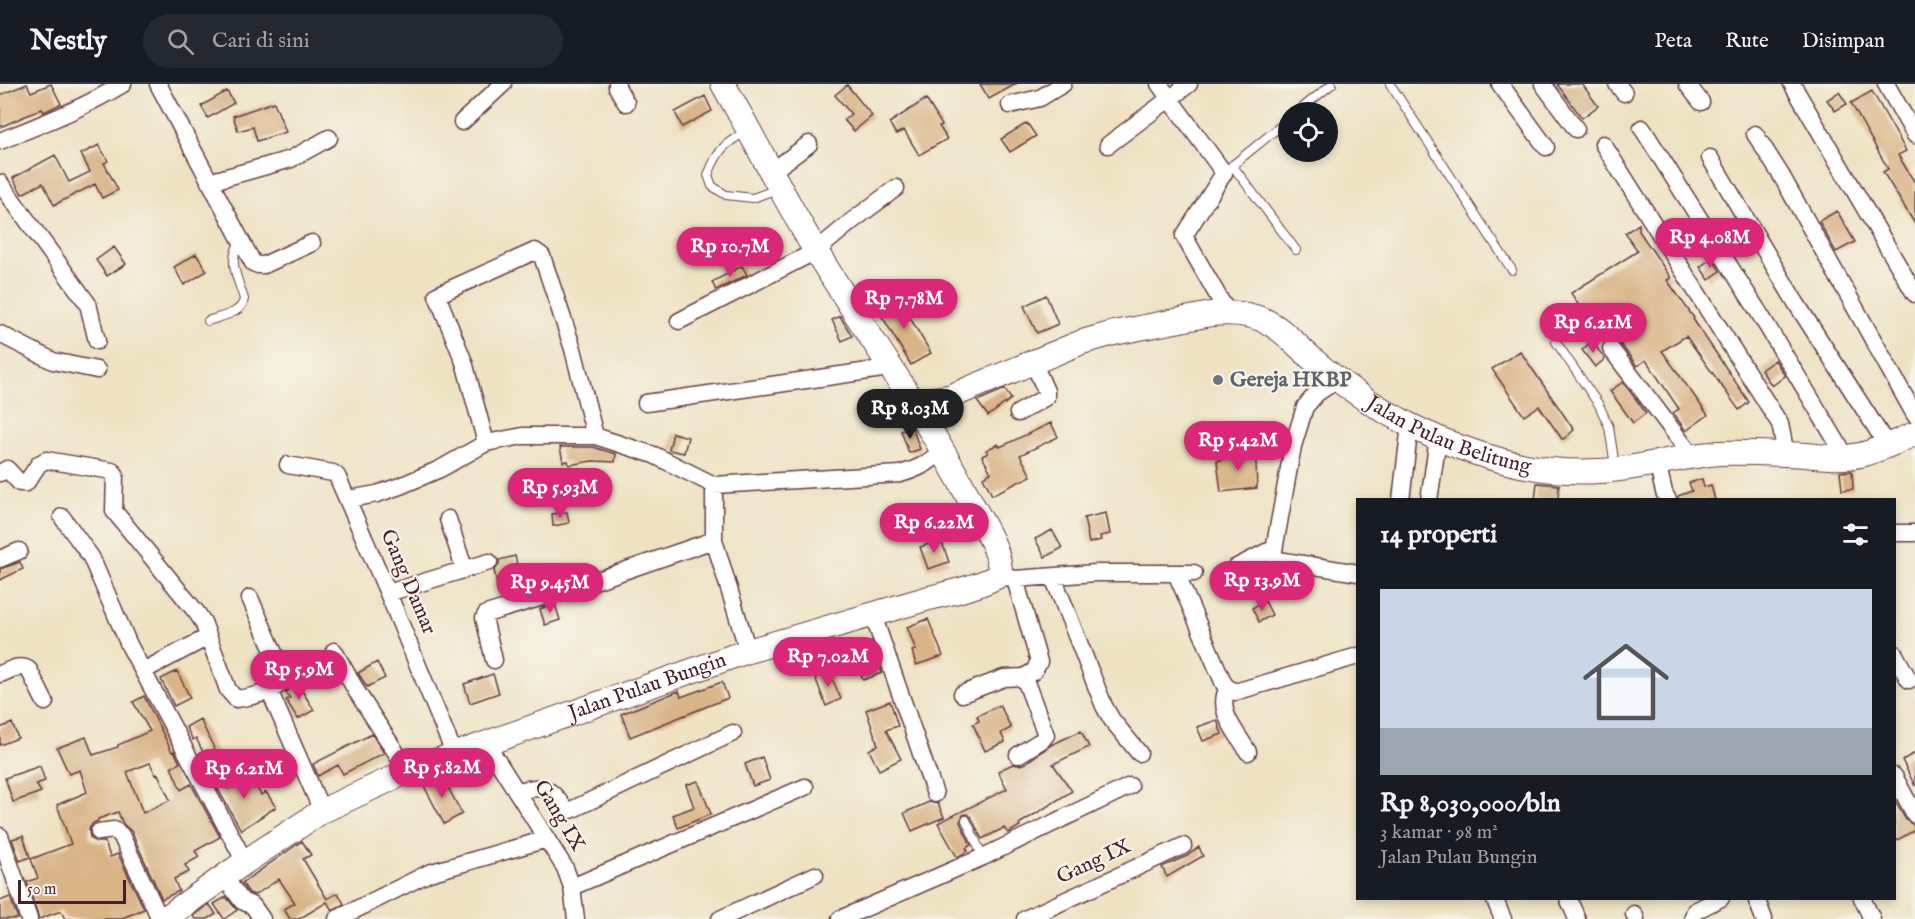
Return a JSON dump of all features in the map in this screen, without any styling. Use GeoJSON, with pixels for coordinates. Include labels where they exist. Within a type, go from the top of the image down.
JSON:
{"type":"FeatureCollection","features":[{"type":"Feature","properties":{"kind":"street"},"geometry":{"type":"LineString","coordinates":[[0,141],[79,109],[123,84]]}},
{"type":"Feature","properties":{"kind":"street"},"geometry":{"type":"LineString","coordinates":[[158,84],[253,263],[264,265],[312,243]]}},
{"type":"Feature","properties":{"kind":"street"},"geometry":{"type":"LineString","coordinates":[[462,122],[503,84]]}},
{"type":"Feature","properties":{"kind":"street"},"geometry":{"type":"LineString","coordinates":[[617,84],[616,87],[626,103]]}},
{"type":"Feature","properties":{"kind":"street"},"geometry":{"type":"LineString","coordinates":[[723,84],[816,251],[948,457],[1008,577],[1039,662],[1034,670],[1024,677],[1004,678],[962,694]]}},
{"type":"Feature","properties":{"kind":"street"},"geometry":{"type":"LineString","coordinates":[[1010,105],[1040,98],[1063,84]]}},
{"type":"Feature","properties":{"kind":"street"},"geometry":{"type":"LineString","coordinates":[[1159,84],[1228,169],[1184,236],[1227,312]]}},
{"type":"Feature","properties":{"kind":"street"},"geometry":{"type":"LineString","coordinates":[[1108,145],[1189,84]]}},
{"type":"Feature","properties":{"kind":"street"},"geometry":{"type":"LineString","coordinates":[[1500,84],[1546,147]]}},
{"type":"Feature","properties":{"kind":"street"},"geometry":{"type":"LineString","coordinates":[[1543,84],[1576,129]]}},
{"type":"Feature","properties":{"kind":"street"},"geometry":{"type":"LineString","coordinates":[[1687,84],[1701,102]]}},
{"type":"Feature","properties":{"kind":"street"},"geometry":{"type":"LineString","coordinates":[[1792,84],[1915,294]]}},
{"type":"Feature","properties":{"kind":"street"},"geometry":{"type":"LineString","coordinates":[[1886,84],[1915,135]]}},
{"type":"Feature","properties":{"kind":"street"},"geometry":{"type":"LineString","coordinates":[[1642,128],[1758,311],[1846,457]]}},
{"type":"Feature","properties":{"kind":"street"},"geometry":{"type":"LineString","coordinates":[[1755,134],[1781,176],[1915,415]]}},
{"type":"Feature","properties":{"kind":"street"},"geometry":{"type":"LineString","coordinates":[[209,182],[291,159],[329,138]]}},
{"type":"Feature","properties":{"kind":"street"},"geometry":{"type":"LineString","coordinates":[[776,180],[809,144]]}},
{"type":"Feature","properties":{"kind":"street"},"geometry":{"type":"LineString","coordinates":[[1603,144],[1780,424],[1786,454]]}},
{"type":"Feature","properties":{"kind":"street"},"geometry":{"type":"LineString","coordinates":[[1710,158],[1796,303],[1887,445]]}},
{"type":"Feature","properties":{"kind":"street"},"geometry":{"type":"LineString","coordinates":[[0,183],[88,304],[97,341]]}},
{"type":"Feature","properties":{"kind":"street"},"geometry":{"type":"LineString","coordinates":[[679,321],[816,251],[896,188]]}},
{"type":"Feature","properties":{"kind":"street"},"geometry":{"type":"LineString","coordinates":[[486,443],[464,362],[437,295],[535,251],[542,256],[573,349],[595,436]]}},
{"type":"Feature","properties":{"kind":"street","name":"Jalan Pulau Belitung"},"geometry":{"type":"LineString","coordinates":[[912,402],[949,397],[1038,374],[1082,342],[1114,333],[1227,312],[1260,318],[1274,325],[1338,379],[1410,425],[1438,439],[1529,467],[1599,471],[1658,468],[1692,456],[1748,452],[1830,458],[1846,457],[1861,455],[1915,434]]}},
{"type":"Feature","properties":{"kind":"street"},"geometry":{"type":"LineString","coordinates":[[0,334],[53,361],[97,370]]}},
{"type":"Feature","properties":{"kind":"street"},"geometry":{"type":"LineString","coordinates":[[1611,349],[1692,456]]}},
{"type":"Feature","properties":{"kind":"street"},"geometry":{"type":"LineString","coordinates":[[646,403],[889,368]]}},
{"type":"Feature","properties":{"kind":"street"},"geometry":{"type":"LineString","coordinates":[[1018,413],[1046,397],[1038,374]]}},
{"type":"Feature","properties":{"kind":"street"},"geometry":{"type":"LineString","coordinates":[[1338,379],[1316,394],[1305,407],[1293,446],[1274,549],[1278,560],[1356,573]]}},
{"type":"Feature","properties":{"kind":"street","name":"Jalan Pulau Belitung"},"geometry":{"type":"LineString","coordinates":[[928,424],[949,397]]}},
{"type":"Feature","properties":{"kind":"street"},"geometry":{"type":"LineString","coordinates":[[1401,498],[1410,425]]}},
{"type":"Feature","properties":{"kind":"street"},"geometry":{"type":"LineString","coordinates":[[348,499],[377,494],[400,486],[440,469],[486,443],[523,436],[595,436],[654,455],[714,485],[900,474],[948,457]]}},
{"type":"Feature","properties":{"kind":"street"},"geometry":{"type":"LineString","coordinates":[[1430,498],[1438,439]]}},
{"type":"Feature","properties":{"kind":"street"},"geometry":{"type":"LineString","coordinates":[[0,473],[7,469],[20,483],[26,483],[39,464],[46,460],[112,471],[115,474],[116,514],[203,622],[228,690],[240,699],[269,690],[283,682],[285,676],[250,598]]}},
{"type":"Feature","properties":{"kind":"street","name":"Gang Damar"},"geometry":{"type":"LineString","coordinates":[[288,465],[333,473],[337,476],[454,753]]}},
{"type":"Feature","properties":{"kind":"street"},"geometry":{"type":"LineString","coordinates":[[1658,468],[1666,496]]}},
{"type":"Feature","properties":{"kind":"street"},"geometry":{"type":"LineString","coordinates":[[714,485],[714,540],[748,651]]}},
{"type":"Feature","properties":{"kind":"street"},"geometry":{"type":"LineString","coordinates":[[62,517],[91,558],[143,671],[245,862]]}},
{"type":"Feature","properties":{"kind":"street"},"geometry":{"type":"LineString","coordinates":[[448,519],[464,568]]}},
{"type":"Feature","properties":{"kind":"street"},"geometry":{"type":"LineString","coordinates":[[1896,533],[1915,533]]}},
{"type":"Feature","properties":{"kind":"street"},"geometry":{"type":"LineString","coordinates":[[494,660],[484,618],[486,614],[589,583],[714,540]]}},
{"type":"Feature","properties":{"kind":"street"},"geometry":{"type":"LineString","coordinates":[[1236,568],[1274,549]]}},
{"type":"Feature","properties":{"kind":"street"},"geometry":{"type":"LineString","coordinates":[[0,559],[19,551]]}},
{"type":"Feature","properties":{"kind":"street"},"geometry":{"type":"LineString","coordinates":[[388,593],[489,562]]}},
{"type":"Feature","properties":{"kind":"street"},"geometry":{"type":"LineString","coordinates":[[1008,577],[1053,577],[1096,573],[1194,573]]}},
{"type":"Feature","properties":{"kind":"street"},"geometry":{"type":"LineString","coordinates":[[1176,573],[1228,688],[1235,692],[1356,657]]}},
{"type":"Feature","properties":{"kind":"street","name":"Jalan Pulau Bungin"},"geometry":{"type":"LineString","coordinates":[[162,919],[322,812],[408,771],[748,651],[1008,577]]}},
{"type":"Feature","properties":{"kind":"street"},"geometry":{"type":"LineString","coordinates":[[1053,577],[1104,706],[1112,720],[1139,753]]}},
{"type":"Feature","properties":{"kind":"street"},"geometry":{"type":"LineString","coordinates":[[873,615],[936,794]]}},
{"type":"Feature","properties":{"kind":"street"},"geometry":{"type":"LineString","coordinates":[[143,671],[208,637]]}},
{"type":"Feature","properties":{"kind":"street"},"geometry":{"type":"LineString","coordinates":[[334,651],[357,692],[408,771]]}},
{"type":"Feature","properties":{"kind":"street"},"geometry":{"type":"LineString","coordinates":[[1896,656],[1910,680]]}},
{"type":"Feature","properties":{"kind":"street"},"geometry":{"type":"LineString","coordinates":[[0,674],[25,667],[29,670],[45,702]]}},
{"type":"Feature","properties":{"kind":"street"},"geometry":{"type":"LineString","coordinates":[[1018,755],[1046,735],[1024,677]]}},
{"type":"Feature","properties":{"kind":"street"},"geometry":{"type":"LineString","coordinates":[[1228,688],[1224,695],[1225,711],[1248,752]]}},
{"type":"Feature","properties":{"kind":"street"},"geometry":{"type":"LineString","coordinates":[[269,690],[322,812]]}},
{"type":"Feature","properties":{"kind":"street"},"geometry":{"type":"LineString","coordinates":[[518,791],[538,786],[547,789],[565,809],[571,810],[733,733]]}},
{"type":"Feature","properties":{"kind":"street","name":"Gang IX"},"geometry":{"type":"LineString","coordinates":[[486,742],[565,868],[572,887],[576,919]]}},
{"type":"Feature","properties":{"kind":"street"},"geometry":{"type":"LineString","coordinates":[[1896,780],[1915,815]]}},
{"type":"Feature","properties":{"kind":"street"},"geometry":{"type":"LineString","coordinates":[[840,919],[983,857],[1130,786]]}},
{"type":"Feature","properties":{"kind":"street"},"geometry":{"type":"LineString","coordinates":[[572,887],[805,787]]}},
{"type":"Feature","properties":{"kind":"street"},"geometry":{"type":"LineString","coordinates":[[99,832],[114,830],[121,835],[162,919]]}},
{"type":"Feature","properties":{"kind":"street"},"geometry":{"type":"LineString","coordinates":[[0,836],[28,919]]}},
{"type":"Feature","properties":{"kind":"street"},"geometry":{"type":"LineString","coordinates":[[337,919],[429,873],[547,839]]}},
{"type":"Feature","properties":{"kind":"street","name":"Gang IX"},"geometry":{"type":"LineString","coordinates":[[1025,919],[1183,846]]}},
{"type":"Feature","properties":{"kind":"street"},"geometry":{"type":"LineString","coordinates":[[720,919],[815,875]]}},
{"type":"Feature","properties":{"kind":"street"},"geometry":{"type":"LineString","coordinates":[[224,877],[242,901],[254,906],[262,919]]}},
{"type":"Feature","properties":{"kind":"street"},"geometry":{"type":"LineString","coordinates":[[1495,900],[1503,919]]}},
{"type":"Feature","properties":{"kind":"street"},"geometry":{"type":"LineString","coordinates":[[1569,900],[1577,919]]}},
{"type":"Feature","properties":{"kind":"street"},"geometry":{"type":"LineString","coordinates":[[1692,910],[1716,900]]}},
{"type":"Feature","properties":{"kind":"street"},"geometry":{"type":"LineString","coordinates":[[1757,900],[1764,919]]}},
{"type":"Feature","properties":{"kind":"street"},"geometry":{"type":"LineString","coordinates":[[1863,900],[1872,919]]}},
{"type":"Feature","properties":{"kind":"lane"},"geometry":{"type":"LineString","coordinates":[[1310,102],[1332,84]]}},
{"type":"Feature","properties":{"kind":"lane"},"geometry":{"type":"LineString","coordinates":[[1390,84],[1512,270]]}},
{"type":"Feature","properties":{"kind":"lane"},"geometry":{"type":"LineString","coordinates":[[1278,128],[1228,169],[1296,250]]}},
{"type":"Feature","properties":{"kind":"lane"},"geometry":{"type":"LineString","coordinates":[[749,130],[728,141],[717,154],[708,175],[712,186],[726,195],[753,198],[776,180]]}},
{"type":"Feature","properties":{"kind":"lane"},"geometry":{"type":"LineString","coordinates":[[208,321],[240,309],[243,304],[244,299],[233,259],[234,251],[240,242]]}},
{"type":"Feature","properties":{"kind":"lane"},"geometry":{"type":"LineString","coordinates":[[1556,342],[1599,405],[1609,427],[1616,469]]}},
{"type":"Feature","properties":{"kind":"lane"},"geometry":{"type":"LineString","coordinates":[[966,820],[983,857]]}},
{"type":"Feature","properties":{"kind":"building"},"geometry":{"type":"Polygon","coordinates":[[[27,84],[31,92],[51,84],[61,104],[44,112],[42,109],[0,127],[0,95],[27,84]]]}},
{"type":"Feature","properties":{"kind":"building"},"geometry":{"type":"Polygon","coordinates":[[[980,84],[1016,84],[989,99],[980,84]]]}},
{"type":"Feature","properties":{"kind":"building"},"geometry":{"type":"Polygon","coordinates":[[[1557,84],[1582,84],[1598,106],[1582,118],[1557,84]]]}},
{"type":"Feature","properties":{"kind":"building"},"geometry":{"type":"Polygon","coordinates":[[[847,85],[872,116],[854,131],[844,120],[851,114],[835,95],[847,85]]]}},
{"type":"Feature","properties":{"kind":"building"},"geometry":{"type":"Polygon","coordinates":[[[227,91],[234,103],[208,118],[201,106],[227,91]]]}},
{"type":"Feature","properties":{"kind":"building"},"geometry":{"type":"Polygon","coordinates":[[[1872,91],[1906,151],[1898,155],[1915,183],[1915,224],[1883,172],[1888,169],[1851,103],[1872,91]]]}},
{"type":"Feature","properties":{"kind":"building"},"geometry":{"type":"Polygon","coordinates":[[[1839,92],[1847,104],[1835,111],[1827,100],[1839,92]]]}},
{"type":"Feature","properties":{"kind":"building"},"geometry":{"type":"Polygon","coordinates":[[[705,96],[712,111],[682,127],[675,112],[705,96]]]}},
{"type":"Feature","properties":{"kind":"building"},"geometry":{"type":"Polygon","coordinates":[[[926,99],[942,125],[939,126],[947,139],[919,155],[904,130],[896,134],[889,123],[926,99]]]}},
{"type":"Feature","properties":{"kind":"building"},"geometry":{"type":"Polygon","coordinates":[[[274,102],[286,132],[257,141],[253,127],[238,131],[233,116],[274,102]]]}},
{"type":"Feature","properties":{"kind":"building"},"geometry":{"type":"Polygon","coordinates":[[[1027,123],[1036,136],[1010,152],[1001,139],[1027,123]]]}},
{"type":"Feature","properties":{"kind":"building"},"geometry":{"type":"Polygon","coordinates":[[[99,145],[108,161],[104,163],[118,190],[102,198],[95,184],[54,205],[43,183],[22,194],[13,178],[55,155],[69,182],[90,172],[81,154],[99,145]]]}},
{"type":"Feature","properties":{"kind":"building"},"geometry":{"type":"Polygon","coordinates":[[[1837,211],[1855,242],[1836,252],[1819,221],[1837,211]]]}},
{"type":"Feature","properties":{"kind":"building"},"geometry":{"type":"Polygon","coordinates":[[[1639,224],[1639,231],[1671,278],[1667,280],[1749,402],[1739,410],[1686,336],[1662,351],[1708,415],[1686,431],[1673,413],[1679,409],[1646,360],[1637,366],[1619,342],[1629,336],[1611,310],[1590,323],[1571,293],[1638,251],[1625,233],[1639,224]]]}},
{"type":"Feature","properties":{"kind":"building"},"geometry":{"type":"Polygon","coordinates":[[[114,247],[126,264],[107,276],[96,260],[114,247]]]}},
{"type":"Feature","properties":{"kind":"building"},"geometry":{"type":"Polygon","coordinates":[[[196,254],[207,271],[184,285],[174,267],[196,254]]]}},
{"type":"Feature","properties":{"kind":"building"},"geometry":{"type":"Polygon","coordinates":[[[1712,258],[1720,271],[1709,280],[1700,267],[1712,258]]]}},
{"type":"Feature","properties":{"kind":"building"},"geometry":{"type":"Polygon","coordinates":[[[742,266],[747,275],[716,290],[712,282],[742,266]]]}},
{"type":"Feature","properties":{"kind":"building"},"geometry":{"type":"Polygon","coordinates":[[[1046,295],[1058,324],[1037,333],[1024,306],[1046,295]]]}},
{"type":"Feature","properties":{"kind":"building"},"geometry":{"type":"Polygon","coordinates":[[[897,296],[931,353],[911,365],[877,308],[897,296]]]}},
{"type":"Feature","properties":{"kind":"building"},"geometry":{"type":"Polygon","coordinates":[[[840,316],[852,336],[842,341],[832,320],[840,316]]]}},
{"type":"Feature","properties":{"kind":"building"},"geometry":{"type":"Polygon","coordinates":[[[1592,341],[1605,359],[1595,367],[1582,350],[1592,341]]]}},
{"type":"Feature","properties":{"kind":"building"},"geometry":{"type":"Polygon","coordinates":[[[1520,351],[1574,430],[1565,438],[1562,439],[1539,406],[1524,416],[1492,369],[1520,351]]]}},
{"type":"Feature","properties":{"kind":"building"},"geometry":{"type":"Polygon","coordinates":[[[1775,360],[1785,376],[1772,386],[1761,370],[1775,360]]]}},
{"type":"Feature","properties":{"kind":"building"},"geometry":{"type":"Polygon","coordinates":[[[1623,382],[1646,413],[1633,423],[1610,391],[1623,382]]]}},
{"type":"Feature","properties":{"kind":"building"},"geometry":{"type":"Polygon","coordinates":[[[1005,389],[1011,399],[988,416],[977,401],[1005,389]]]}},
{"type":"Feature","properties":{"kind":"building"},"geometry":{"type":"Polygon","coordinates":[[[1051,423],[1058,437],[1020,455],[1031,476],[992,495],[983,477],[991,473],[982,456],[988,453],[986,450],[998,444],[1000,447],[1051,423]]]}},
{"type":"Feature","properties":{"kind":"building"},"geometry":{"type":"Polygon","coordinates":[[[912,427],[920,449],[909,453],[901,431],[912,427]]]}},
{"type":"Feature","properties":{"kind":"building"},"geometry":{"type":"Polygon","coordinates":[[[673,433],[688,437],[684,453],[669,450],[673,433]]]}},
{"type":"Feature","properties":{"kind":"building"},"geometry":{"type":"Polygon","coordinates":[[[560,447],[593,447],[616,454],[615,462],[592,461],[569,465],[568,461],[563,462],[560,447]]]}},
{"type":"Feature","properties":{"kind":"building"},"geometry":{"type":"Polygon","coordinates":[[[1251,450],[1256,463],[1257,488],[1221,492],[1217,461],[1251,450]]]}},
{"type":"Feature","properties":{"kind":"building"},"geometry":{"type":"Polygon","coordinates":[[[1852,471],[1853,489],[1842,490],[1840,472],[1852,471]]]}},
{"type":"Feature","properties":{"kind":"building"},"geometry":{"type":"Polygon","coordinates":[[[1702,479],[1704,487],[1711,485],[1714,498],[1678,498],[1692,491],[1689,483],[1702,479]]]}},
{"type":"Feature","properties":{"kind":"building"},"geometry":{"type":"Polygon","coordinates":[[[1537,483],[1559,485],[1558,498],[1535,498],[1537,483]]]}},
{"type":"Feature","properties":{"kind":"building"},"geometry":{"type":"Polygon","coordinates":[[[567,512],[569,523],[553,526],[552,514],[567,512]]]}},
{"type":"Feature","properties":{"kind":"building"},"geometry":{"type":"Polygon","coordinates":[[[1106,513],[1110,534],[1100,536],[1101,540],[1089,543],[1084,518],[1106,513]]]}},
{"type":"Feature","properties":{"kind":"building"},"geometry":{"type":"Polygon","coordinates":[[[1052,530],[1062,548],[1045,557],[1035,539],[1052,530]]]}},
{"type":"Feature","properties":{"kind":"building"},"geometry":{"type":"Polygon","coordinates":[[[941,540],[949,562],[928,569],[920,547],[941,540]]]}},
{"type":"Feature","properties":{"kind":"building"},"geometry":{"type":"Polygon","coordinates":[[[515,556],[520,578],[497,583],[494,571],[499,565],[499,560],[515,556]]]}},
{"type":"Feature","properties":{"kind":"building"},"geometry":{"type":"Polygon","coordinates":[[[20,562],[23,569],[0,580],[0,569],[20,562]]]}},
{"type":"Feature","properties":{"kind":"building"},"geometry":{"type":"Polygon","coordinates":[[[1265,601],[1272,615],[1259,622],[1252,608],[1265,601]]]}},
{"type":"Feature","properties":{"kind":"building"},"geometry":{"type":"Polygon","coordinates":[[[555,604],[560,620],[545,625],[540,609],[555,604]]]}},
{"type":"Feature","properties":{"kind":"building"},"geometry":{"type":"Polygon","coordinates":[[[928,619],[943,656],[916,665],[912,651],[916,650],[907,627],[928,619]]]}},
{"type":"Feature","properties":{"kind":"building"},"geometry":{"type":"Polygon","coordinates":[[[871,641],[882,673],[863,680],[851,648],[871,641]]]}},
{"type":"Feature","properties":{"kind":"building"},"geometry":{"type":"Polygon","coordinates":[[[377,662],[385,678],[367,687],[358,673],[377,662]]]}},
{"type":"Feature","properties":{"kind":"building"},"geometry":{"type":"Polygon","coordinates":[[[177,671],[190,698],[174,706],[161,679],[177,671]]]}},
{"type":"Feature","properties":{"kind":"building"},"geometry":{"type":"Polygon","coordinates":[[[829,671],[841,699],[826,706],[815,677],[829,671]]]}},
{"type":"Feature","properties":{"kind":"building"},"geometry":{"type":"Polygon","coordinates":[[[493,674],[499,693],[470,703],[464,684],[493,674]]]}},
{"type":"Feature","properties":{"kind":"building"},"geometry":{"type":"Polygon","coordinates":[[[296,681],[314,710],[298,719],[286,700],[290,698],[286,693],[296,681]]]}},
{"type":"Feature","properties":{"kind":"building"},"geometry":{"type":"Polygon","coordinates":[[[722,682],[728,698],[630,737],[621,714],[679,691],[681,697],[722,682]]]}},
{"type":"Feature","properties":{"kind":"building"},"geometry":{"type":"Polygon","coordinates":[[[144,696],[172,752],[174,751],[180,763],[171,767],[181,790],[191,784],[220,837],[195,851],[199,857],[185,865],[189,872],[174,879],[179,891],[162,899],[131,831],[123,824],[118,812],[98,819],[89,829],[90,838],[96,842],[105,842],[110,857],[118,854],[144,909],[120,919],[65,919],[61,911],[39,919],[27,882],[38,878],[31,859],[71,844],[57,805],[87,792],[80,770],[69,774],[57,748],[86,737],[93,755],[118,747],[150,731],[133,702],[144,696]],[[150,763],[127,772],[143,813],[170,800],[158,774],[156,775],[150,763]]]}},
{"type":"Feature","properties":{"kind":"building"},"geometry":{"type":"Polygon","coordinates":[[[890,701],[898,726],[886,730],[901,759],[879,770],[869,750],[878,745],[866,710],[890,701]]]}},
{"type":"Feature","properties":{"kind":"building"},"geometry":{"type":"Polygon","coordinates":[[[1000,705],[1011,728],[1001,733],[1005,742],[985,751],[973,724],[979,721],[977,716],[1000,705]]]}},
{"type":"Feature","properties":{"kind":"building"},"geometry":{"type":"Polygon","coordinates":[[[200,719],[220,761],[210,766],[196,738],[193,740],[186,727],[200,719]]]}},
{"type":"Feature","properties":{"kind":"building"},"geometry":{"type":"Polygon","coordinates":[[[1217,720],[1222,734],[1203,741],[1197,727],[1217,720]]]}},
{"type":"Feature","properties":{"kind":"building"},"geometry":{"type":"Polygon","coordinates":[[[12,723],[18,738],[0,745],[0,728],[12,723]]]}},
{"type":"Feature","properties":{"kind":"building"},"geometry":{"type":"Polygon","coordinates":[[[1081,731],[1089,747],[1053,764],[1072,791],[1008,833],[1004,828],[982,839],[971,817],[967,814],[963,815],[960,822],[971,845],[966,848],[968,851],[957,857],[938,823],[1007,789],[998,771],[1013,764],[1024,764],[1051,745],[1081,731]]]}},
{"type":"Feature","properties":{"kind":"building"},"geometry":{"type":"Polygon","coordinates":[[[372,734],[384,753],[343,774],[338,765],[318,776],[313,764],[372,734]]]}},
{"type":"Feature","properties":{"kind":"building"},"geometry":{"type":"Polygon","coordinates":[[[1915,753],[1915,786],[1902,760],[1915,753]]]}},
{"type":"Feature","properties":{"kind":"building"},"geometry":{"type":"Polygon","coordinates":[[[762,757],[770,780],[753,786],[745,764],[762,757]]]}},
{"type":"Feature","properties":{"kind":"building"},"geometry":{"type":"Polygon","coordinates":[[[40,766],[45,781],[36,784],[41,792],[13,802],[5,778],[40,766]]]}},
{"type":"Feature","properties":{"kind":"building"},"geometry":{"type":"Polygon","coordinates":[[[217,768],[228,789],[251,777],[261,795],[266,792],[276,807],[241,830],[209,773],[217,768]]]}},
{"type":"Feature","properties":{"kind":"building"},"geometry":{"type":"Polygon","coordinates":[[[441,774],[462,814],[444,824],[423,784],[441,774]]]}},
{"type":"Feature","properties":{"kind":"building"},"geometry":{"type":"Polygon","coordinates":[[[698,781],[711,814],[678,828],[673,815],[694,807],[686,785],[698,781]]]}},
{"type":"Feature","properties":{"kind":"building"},"geometry":{"type":"Polygon","coordinates":[[[929,802],[938,804],[944,817],[912,831],[904,813],[929,802]]]}},
{"type":"Feature","properties":{"kind":"building"},"geometry":{"type":"Polygon","coordinates":[[[1896,802],[1906,820],[1913,825],[1915,830],[1896,841],[1896,802]]]}},
{"type":"Feature","properties":{"kind":"building"},"geometry":{"type":"Polygon","coordinates":[[[23,836],[30,857],[20,861],[12,839],[23,836]]]}},
{"type":"Feature","properties":{"kind":"building"},"geometry":{"type":"Polygon","coordinates":[[[302,841],[311,855],[303,859],[327,899],[338,893],[344,904],[332,910],[327,902],[299,919],[290,919],[284,909],[295,903],[279,879],[255,895],[249,893],[242,883],[302,841]]]}},
{"type":"Feature","properties":{"kind":"building"},"geometry":{"type":"Polygon","coordinates":[[[1199,847],[1203,856],[1167,877],[1162,867],[1187,856],[1199,847]]]}},
{"type":"Feature","properties":{"kind":"building"},"geometry":{"type":"Polygon","coordinates":[[[10,897],[18,919],[0,919],[0,901],[10,897]]]}},
{"type":"Feature","properties":{"kind":"building"},"geometry":{"type":"Polygon","coordinates":[[[226,897],[237,910],[224,919],[214,904],[226,897]]]}},
{"type":"Feature","properties":{"kind":"building"},"geometry":{"type":"Polygon","coordinates":[[[209,904],[216,914],[208,919],[195,919],[193,916],[209,904]]]}},
{"type":"Feature","properties":{"kind":"place","name":"Gereja HKBP"},"geometry":{"type":"Point","coordinates":[1218,380]}}]}
